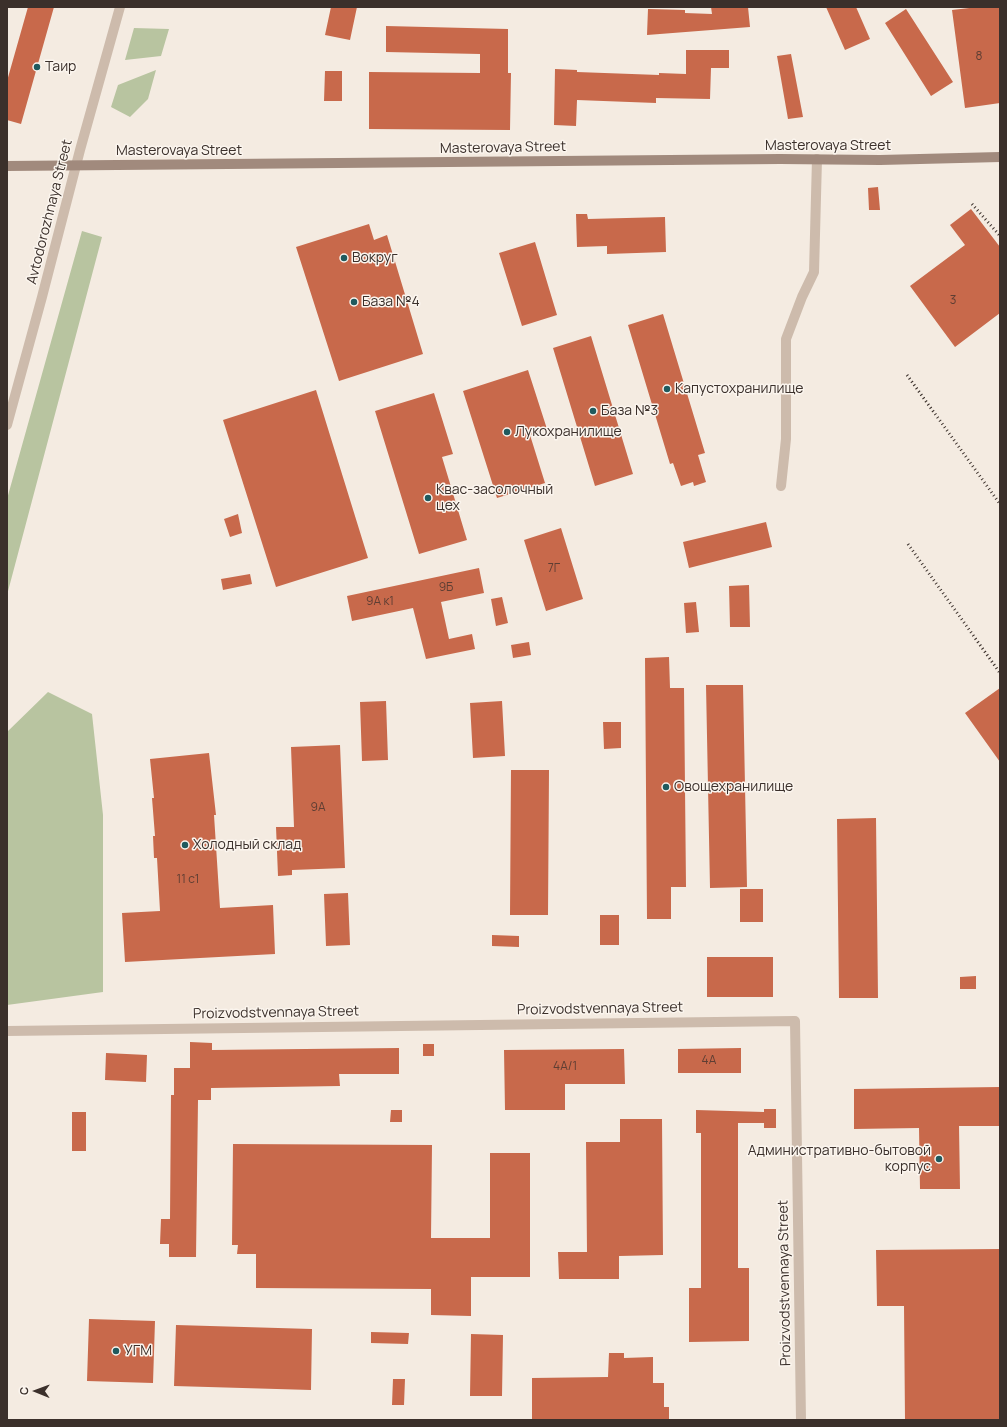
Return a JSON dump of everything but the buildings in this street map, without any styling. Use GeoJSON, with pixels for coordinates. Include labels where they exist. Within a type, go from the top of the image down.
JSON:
{"type":"FeatureCollection","features":[{"type":"Feature","properties":{"kind":"main road","name":"Masterovaya Street"},"geometry":{"type":"LineString","coordinates":[[7,166],[894,160],[1000,157]]}},
{"type":"Feature","properties":{"kind":"street","name":"Avtodorozhnaya Street"},"geometry":{"type":"LineString","coordinates":[[7,425],[42,297],[75,166],[120,7]]}},
{"type":"Feature","properties":{"kind":"street"},"geometry":{"type":"LineString","coordinates":[[781,486],[786,439],[786,339],[802,297],[814,272],[817,160]]}},
{"type":"Feature","properties":{"kind":"street","name":"Proizvodstvennaya Street"},"geometry":{"type":"LineString","coordinates":[[7,1031],[795,1021],[801,1420]]}},
{"type":"Feature","properties":{"kind":"green space"},"geometry":{"type":"Polygon","coordinates":[[[134,28],[169,29],[161,56],[125,60],[134,28]]]}},
{"type":"Feature","properties":{"kind":"green space"},"geometry":{"type":"Polygon","coordinates":[[[156,70],[148,99],[130,117],[111,107],[118,85],[156,70]]]}},
{"type":"Feature","properties":{"kind":"green space"},"geometry":{"type":"Polygon","coordinates":[[[82,231],[102,237],[7,595],[7,499],[82,231]]]}},
{"type":"Feature","properties":{"kind":"green space"},"geometry":{"type":"Polygon","coordinates":[[[48,692],[92,714],[103,815],[103,992],[7,1005],[7,732],[48,692]]]}},
{"type":"Feature","properties":{"kind":"railway"},"geometry":{"type":"LineString","coordinates":[[972,204],[1000,236]]}},
{"type":"Feature","properties":{"kind":"railway"},"geometry":{"type":"LineString","coordinates":[[907,375],[1000,504]]}},
{"type":"Feature","properties":{"kind":"railway"},"geometry":{"type":"LineString","coordinates":[[908,544],[1000,673]]}},
{"type":"Feature","properties":{"kind":"place","name":"Таир"},"geometry":{"type":"Point","coordinates":[37,67]}},
{"type":"Feature","properties":{"kind":"place","name":"Вокруг"},"geometry":{"type":"Point","coordinates":[344,258]}},
{"type":"Feature","properties":{"kind":"place","name":"База №4"},"geometry":{"type":"Point","coordinates":[354,302]}},
{"type":"Feature","properties":{"kind":"place","name":"Капустохранилище"},"geometry":{"type":"Point","coordinates":[667,389]}},
{"type":"Feature","properties":{"kind":"place","name":"База №3"},"geometry":{"type":"Point","coordinates":[593,411]}},
{"type":"Feature","properties":{"kind":"place","name":"Лукохранилище"},"geometry":{"type":"Point","coordinates":[507,432]}},
{"type":"Feature","properties":{"kind":"place","name":"Квас-засолочный цех"},"geometry":{"type":"Point","coordinates":[428,498]}},
{"type":"Feature","properties":{"kind":"place","name":"Овощехранилище"},"geometry":{"type":"Point","coordinates":[666,787]}},
{"type":"Feature","properties":{"kind":"place","name":"Холодный склад"},"geometry":{"type":"Point","coordinates":[185,845]}},
{"type":"Feature","properties":{"kind":"place","name":"Административно-бытовой корпус"},"geometry":{"type":"Point","coordinates":[939,1159]}},
{"type":"Feature","properties":{"kind":"place","name":"УГМ"},"geometry":{"type":"Point","coordinates":[116,1351]}}]}
